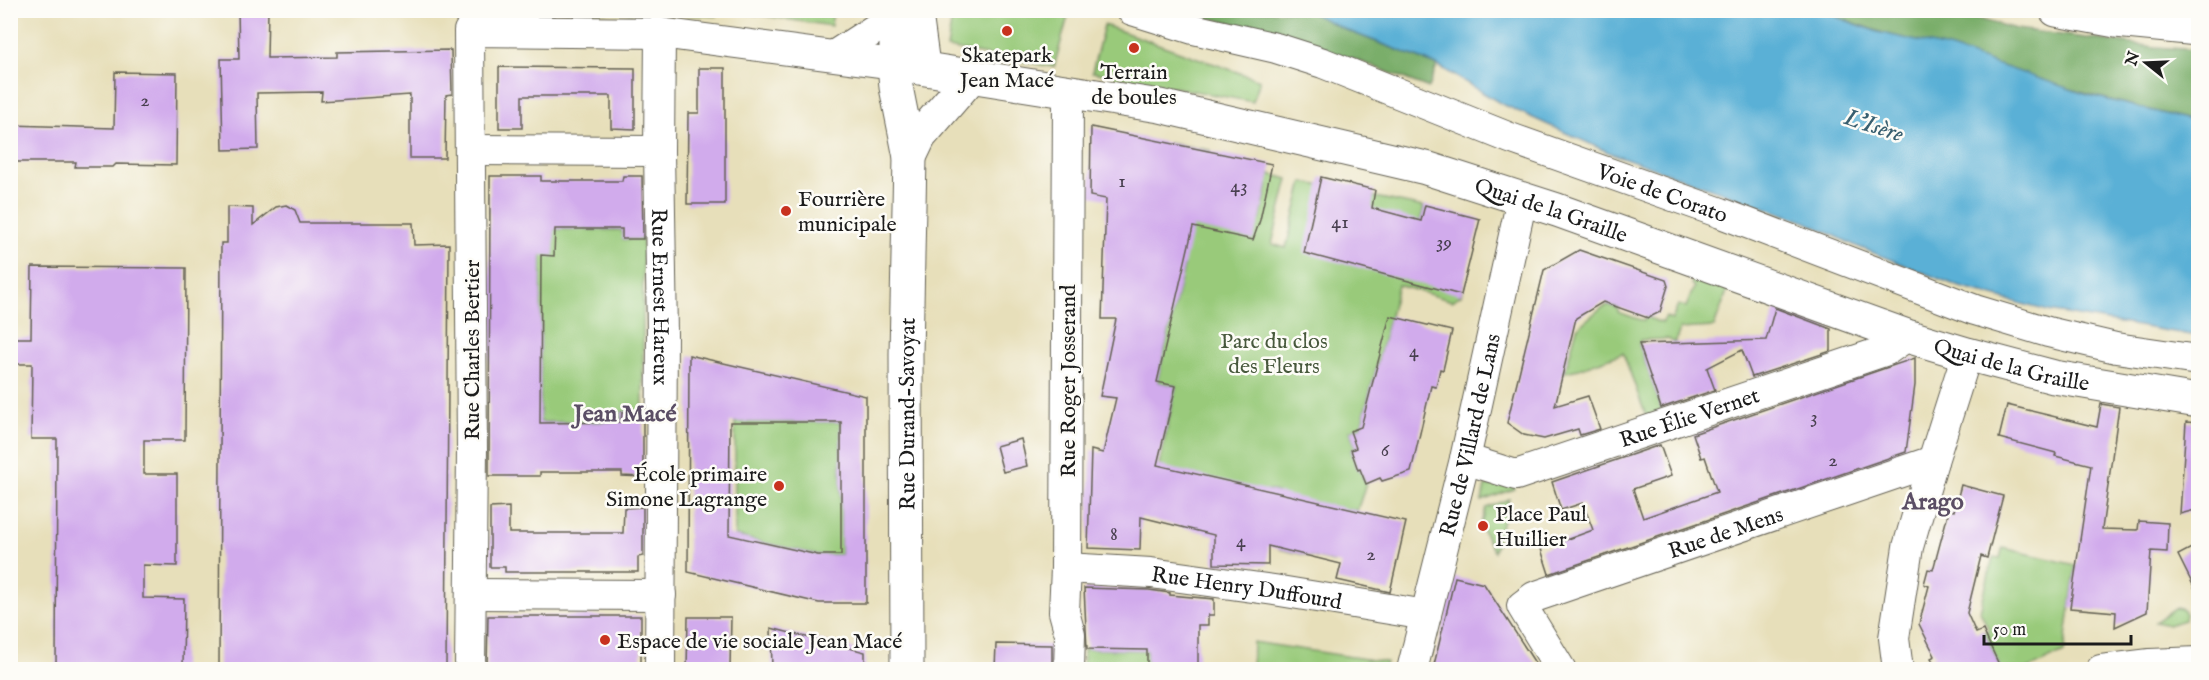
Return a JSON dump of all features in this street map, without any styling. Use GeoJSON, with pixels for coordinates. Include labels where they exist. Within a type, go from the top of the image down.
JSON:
{"type":"FeatureCollection","features":[{"type":"Feature","properties":{"kind":"main road"},"geometry":{"type":"LineString","coordinates":[[2056,10],[2116,21],[2199,28]]}},
{"type":"Feature","properties":{"kind":"main road","name":"Quai de la Graille"},"geometry":{"type":"LineString","coordinates":[[910,67],[1160,106],[1426,168],[1557,210],[1907,336],[2054,377],[2199,401]]}},
{"type":"Feature","properties":{"kind":"main road","name":"Rue Durand-Savoyat"},"geometry":{"type":"LineString","coordinates":[[907,669],[906,354],[915,146],[910,67]]}},
{"type":"Feature","properties":{"kind":"main road"},"geometry":{"type":"LineString","coordinates":[[915,146],[971,77]]}},
{"type":"Feature","properties":{"kind":"street","name":"Voie de Corato"},"geometry":{"type":"LineString","coordinates":[[1132,10],[1194,29],[1276,48],[1323,63],[1510,138],[1721,213],[1975,310],[2048,332],[2116,348],[2199,360]]}},
{"type":"Feature","properties":{"kind":"street"},"geometry":{"type":"LineString","coordinates":[[660,33],[910,67],[906,11],[835,55]]}},
{"type":"Feature","properties":{"kind":"street","name":"Rue Charles Bertier"},"geometry":{"type":"LineString","coordinates":[[470,669],[469,31],[660,33]]}},
{"type":"Feature","properties":{"kind":"street","name":"Rue Ernest Hareux"},"geometry":{"type":"LineString","coordinates":[[660,33],[662,334],[660,669]]}},
{"type":"Feature","properties":{"kind":"street","name":"Rue Roger Josserand"},"geometry":{"type":"LineString","coordinates":[[1068,91],[1064,612],[1070,634],[1069,669]]}},
{"type":"Feature","properties":{"kind":"street"},"geometry":{"type":"LineString","coordinates":[[470,150],[659,152]]}},
{"type":"Feature","properties":{"kind":"street","name":"Rue de Villard de Lans"},"geometry":{"type":"LineString","coordinates":[[1412,669],[1465,459],[1522,199]]}},
{"type":"Feature","properties":{"kind":"street","name":"Rue Élie Vernet"},"geometry":{"type":"LineString","coordinates":[[1465,459],[1516,475],[1887,350],[1907,336]]}},
{"type":"Feature","properties":{"kind":"street"},"geometry":{"type":"LineString","coordinates":[[1898,669],[1894,639],[1908,547],[1967,354]]}},
{"type":"Feature","properties":{"kind":"street","name":"Rue de Mens"},"geometry":{"type":"LineString","coordinates":[[1562,669],[1522,606],[1534,597],[1933,461]]}},
{"type":"Feature","properties":{"kind":"street","name":"Rue Henry Duffourd"},"geometry":{"type":"LineString","coordinates":[[1066,568],[1151,573],[1426,615]]}},
{"type":"Feature","properties":{"kind":"street"},"geometry":{"type":"LineString","coordinates":[[471,594],[661,595]]}},
{"type":"Feature","properties":{"kind":"street"},"geometry":{"type":"LineString","coordinates":[[2101,669],[2199,662]]}},
{"type":"Feature","properties":{"kind":"green space"},"geometry":{"type":"Polygon","coordinates":[[[725,10],[833,10],[833,11],[831,26],[725,10]]]}},
{"type":"Feature","properties":{"kind":"green space","name":"Skatepark Jean Macé"},"geometry":{"type":"Polygon","coordinates":[[[1061,10],[1069,13],[1054,67],[947,48],[953,11],[1061,10]]]}},
{"type":"Feature","properties":{"kind":"green space"},"geometry":{"type":"Polygon","coordinates":[[[579,11],[718,11],[717,16],[579,11]]]}},
{"type":"Feature","properties":{"kind":"green space"},"geometry":{"type":"Polygon","coordinates":[[[1174,11],[1307,11],[1351,32],[1437,65],[1429,88],[1354,59],[1246,26],[1174,11]]]}},
{"type":"Feature","properties":{"kind":"green space"},"geometry":{"type":"Polygon","coordinates":[[[1820,11],[1949,11],[2016,29],[2155,47],[2198,50],[2198,122],[2008,72],[1820,11]]]}},
{"type":"Feature","properties":{"kind":"green space","name":"Terrain de boules"},"geometry":{"type":"Polygon","coordinates":[[[1104,25],[1260,80],[1253,102],[1092,72],[1104,25]]]}},
{"type":"Feature","properties":{"kind":"green space","name":"Parc du clos des Fleurs"},"geometry":{"type":"Polygon","coordinates":[[[1169,143],[1210,150],[1195,213],[1260,220],[1270,174],[1288,179],[1272,244],[1286,248],[1303,182],[1424,207],[1410,261],[1465,276],[1461,295],[1452,301],[1398,285],[1361,427],[1350,431],[1356,448],[1351,450],[1366,484],[1357,511],[1347,509],[1334,562],[1280,549],[1275,531],[1277,492],[1268,490],[1258,497],[1159,466],[1176,386],[1157,382],[1184,266],[1165,266],[1154,214],[1169,143]]]}},
{"type":"Feature","properties":{"kind":"green space"},"geometry":{"type":"Polygon","coordinates":[[[541,229],[622,230],[623,239],[643,239],[643,412],[622,412],[621,422],[540,422],[541,229]]]}},
{"type":"Feature","properties":{"kind":"green space"},"geometry":{"type":"Polygon","coordinates":[[[1696,274],[1729,286],[1714,327],[1680,329],[1675,343],[1668,339],[1641,340],[1639,344],[1662,410],[1646,416],[1623,353],[1565,372],[1577,328],[1601,308],[1608,305],[1618,308],[1618,312],[1644,321],[1646,317],[1662,323],[1666,317],[1672,320],[1678,305],[1686,307],[1694,287],[1691,284],[1696,274]]]}},
{"type":"Feature","properties":{"kind":"green space"},"geometry":{"type":"Polygon","coordinates":[[[735,422],[841,422],[841,555],[818,555],[735,536],[735,422]]]}},
{"type":"Feature","properties":{"kind":"green space"},"geometry":{"type":"Polygon","coordinates":[[[1515,483],[1514,489],[1482,501],[1485,486],[1515,483]]]}},
{"type":"Feature","properties":{"kind":"green space"},"geometry":{"type":"Polygon","coordinates":[[[1509,499],[1494,552],[1480,526],[1486,508],[1509,499]]]}},
{"type":"Feature","properties":{"kind":"green space"},"geometry":{"type":"Polygon","coordinates":[[[2003,548],[2076,565],[2064,652],[2029,669],[2001,669],[1984,633],[1989,630],[1980,611],[1993,557],[2000,558],[2003,548]]]}},
{"type":"Feature","properties":{"kind":"green space"},"geometry":{"type":"Polygon","coordinates":[[[2175,608],[2182,609],[2186,614],[2184,620],[2168,625],[2155,622],[2175,608]]]}},
{"type":"Feature","properties":{"kind":"green space"},"geometry":{"type":"Polygon","coordinates":[[[1253,642],[1386,662],[1384,669],[1252,669],[1253,642]]]}},
{"type":"Feature","properties":{"kind":"green space"},"geometry":{"type":"Polygon","coordinates":[[[1084,649],[1147,650],[1147,669],[1083,670],[1084,649]]]}},
{"type":"Feature","properties":{"kind":"water","name":"L'Isère"},"geometry":{"type":"Polygon","coordinates":[[[1307,11],[1820,11],[1878,32],[1952,49],[2085,94],[2198,122],[2198,336],[2048,311],[1960,287],[1856,246],[1806,222],[1608,152],[1500,103],[1437,65],[1351,32],[1307,11]]]}},
{"type":"Feature","properties":{"kind":"building"},"geometry":{"type":"Polygon","coordinates":[[[238,10],[268,10],[267,58],[337,57],[337,52],[451,50],[452,94],[446,95],[445,158],[410,158],[410,95],[321,101],[322,92],[257,93],[258,149],[223,150],[221,59],[239,59],[238,10]]]}},
{"type":"Feature","properties":{"kind":"building"},"geometry":{"type":"Polygon","coordinates":[[[499,67],[635,68],[635,129],[611,128],[611,96],[522,96],[522,128],[499,128],[499,67]]]}},
{"type":"Feature","properties":{"kind":"building"},"geometry":{"type":"Polygon","coordinates":[[[699,68],[725,68],[725,204],[687,204],[688,113],[699,113],[699,68]]]}},
{"type":"Feature","properties":{"kind":"building"},"geometry":{"type":"Polygon","coordinates":[[[115,72],[177,73],[176,165],[116,164],[113,167],[75,167],[76,162],[10,162],[10,125],[114,128],[115,72]]]}},
{"type":"Feature","properties":{"kind":"building"},"geometry":{"type":"Polygon","coordinates":[[[1091,127],[1272,164],[1260,220],[1253,240],[1193,227],[1157,382],[1176,386],[1157,465],[1406,522],[1390,592],[1337,580],[1341,564],[1268,546],[1268,565],[1214,564],[1214,535],[1141,517],[1140,550],[1088,548],[1091,450],[1103,453],[1116,398],[1100,396],[1116,319],[1102,319],[1106,199],[1090,196],[1091,127]]]}},
{"type":"Feature","properties":{"kind":"building"},"geometry":{"type":"Polygon","coordinates":[[[490,176],[541,176],[541,181],[622,181],[623,176],[642,176],[643,239],[622,239],[622,229],[555,229],[554,256],[541,255],[540,423],[621,422],[622,412],[643,412],[643,477],[622,476],[622,472],[540,472],[540,476],[489,476],[490,176]]]}},
{"type":"Feature","properties":{"kind":"building"},"geometry":{"type":"Polygon","coordinates":[[[1321,177],[1375,190],[1372,208],[1421,221],[1425,205],[1480,219],[1461,295],[1304,253],[1321,177]]]}},
{"type":"Feature","properties":{"kind":"building"},"geometry":{"type":"Polygon","coordinates":[[[286,205],[295,210],[300,223],[413,223],[414,245],[449,244],[446,669],[219,669],[221,243],[227,243],[227,207],[253,208],[253,225],[276,207],[286,205]]]}},
{"type":"Feature","properties":{"kind":"building"},"geometry":{"type":"Polygon","coordinates":[[[1579,250],[1666,280],[1668,286],[1660,312],[1648,318],[1603,302],[1576,318],[1555,406],[1588,396],[1600,429],[1580,435],[1578,429],[1544,439],[1524,435],[1507,423],[1544,270],[1579,250]]]}},
{"type":"Feature","properties":{"kind":"building"},"geometry":{"type":"Polygon","coordinates":[[[32,267],[186,268],[185,440],[144,440],[144,474],[177,474],[177,566],[143,565],[143,598],[184,599],[183,669],[56,669],[57,439],[31,439],[32,364],[10,364],[10,338],[31,338],[32,267]]]}},
{"type":"Feature","properties":{"kind":"building"},"geometry":{"type":"Polygon","coordinates":[[[1775,308],[1831,329],[1831,351],[1752,377],[1742,350],[1707,368],[1715,390],[1661,408],[1639,344],[1766,340],[1775,308]]]}},
{"type":"Feature","properties":{"kind":"building"},"geometry":{"type":"Polygon","coordinates":[[[1390,316],[1452,331],[1443,370],[1440,369],[1436,387],[1431,386],[1411,472],[1382,481],[1380,478],[1366,484],[1351,450],[1356,448],[1350,431],[1361,427],[1390,316]]]}},
{"type":"Feature","properties":{"kind":"building"},"geometry":{"type":"Polygon","coordinates":[[[689,355],[866,396],[866,603],[819,603],[688,572],[689,355]],[[730,422],[729,535],[818,555],[841,555],[841,422],[730,422]]]}},
{"type":"Feature","properties":{"kind":"building"},"geometry":{"type":"Polygon","coordinates":[[[1915,358],[1915,385],[1906,452],[1549,574],[1541,549],[1593,530],[1583,503],[1561,510],[1552,482],[1660,445],[1671,476],[1633,489],[1643,518],[1717,492],[1705,457],[1701,458],[1693,434],[1915,358]]]}},
{"type":"Feature","properties":{"kind":"building"},"geometry":{"type":"Polygon","coordinates":[[[2101,404],[2119,407],[2102,529],[2138,530],[2139,521],[2168,523],[2167,552],[2151,551],[2147,612],[2115,627],[2116,612],[2070,608],[2091,465],[1999,438],[2007,405],[2097,427],[2101,404]]]}},
{"type":"Feature","properties":{"kind":"building"},"geometry":{"type":"Polygon","coordinates":[[[2186,422],[2199,423],[2199,509],[2180,514],[2186,422]]]}},
{"type":"Feature","properties":{"kind":"building"},"geometry":{"type":"Polygon","coordinates":[[[1021,439],[1027,466],[1003,472],[996,446],[1021,439]]]}},
{"type":"Feature","properties":{"kind":"building"},"geometry":{"type":"Polygon","coordinates":[[[1961,485],[2003,496],[1987,558],[1981,556],[1967,613],[1976,633],[1983,630],[2001,669],[1937,669],[1931,658],[1935,656],[1919,624],[1929,586],[1924,584],[1928,569],[1933,570],[1949,510],[1954,511],[1961,485]]]}},
{"type":"Feature","properties":{"kind":"building"},"geometry":{"type":"Polygon","coordinates":[[[509,507],[509,533],[623,533],[624,508],[643,507],[643,556],[638,557],[638,572],[505,572],[505,567],[490,567],[490,508],[509,507]]]}},
{"type":"Feature","properties":{"kind":"building"},"geometry":{"type":"Polygon","coordinates":[[[2199,544],[2199,597],[2178,555],[2199,544]]]}},
{"type":"Feature","properties":{"kind":"building"},"geometry":{"type":"Polygon","coordinates":[[[1455,577],[1484,584],[1539,669],[1433,669],[1455,577]]]}},
{"type":"Feature","properties":{"kind":"building"},"geometry":{"type":"Polygon","coordinates":[[[1084,588],[1149,590],[1170,593],[1170,595],[1214,599],[1214,615],[1208,615],[1208,625],[1198,625],[1198,669],[1147,669],[1147,650],[1087,649],[1084,588]]]}},
{"type":"Feature","properties":{"kind":"building"},"geometry":{"type":"Polygon","coordinates":[[[488,616],[641,616],[641,668],[487,668],[488,616]]]}},
{"type":"Feature","properties":{"kind":"building"},"geometry":{"type":"Polygon","coordinates":[[[688,617],[731,617],[730,669],[687,669],[688,617]]]}},
{"type":"Feature","properties":{"kind":"building"},"geometry":{"type":"Polygon","coordinates":[[[771,628],[865,652],[865,669],[772,669],[771,628]]]}},
{"type":"Feature","properties":{"kind":"building"},"geometry":{"type":"Polygon","coordinates":[[[996,644],[1052,645],[1052,669],[995,669],[996,644]]]}},
{"type":"Feature","properties":{"kind":"place","name":"Skatepark Jean Macé"},"geometry":{"type":"Point","coordinates":[1007,31]}},
{"type":"Feature","properties":{"kind":"place","name":"Terrain de boules"},"geometry":{"type":"Point","coordinates":[1134,48]}},
{"type":"Feature","properties":{"kind":"place","name":"Fourrière municipale"},"geometry":{"type":"Point","coordinates":[786,211]}},
{"type":"Feature","properties":{"kind":"place","name":"École primaire Simone Lagrange"},"geometry":{"type":"Point","coordinates":[779,486]}},
{"type":"Feature","properties":{"kind":"place","name":"Place Paul Huillier"},"geometry":{"type":"Point","coordinates":[1483,526]}},
{"type":"Feature","properties":{"kind":"place","name":"Espace de vie sociale Jean Macé"},"geometry":{"type":"Point","coordinates":[605,640]}},
{"type":"Feature","properties":{"kind":"district","name":"Jean Macé"},"geometry":{"type":"Point","coordinates":[625,413]}},
{"type":"Feature","properties":{"kind":"district","name":"Arago"},"geometry":{"type":"Point","coordinates":[1933,501]}}]}
